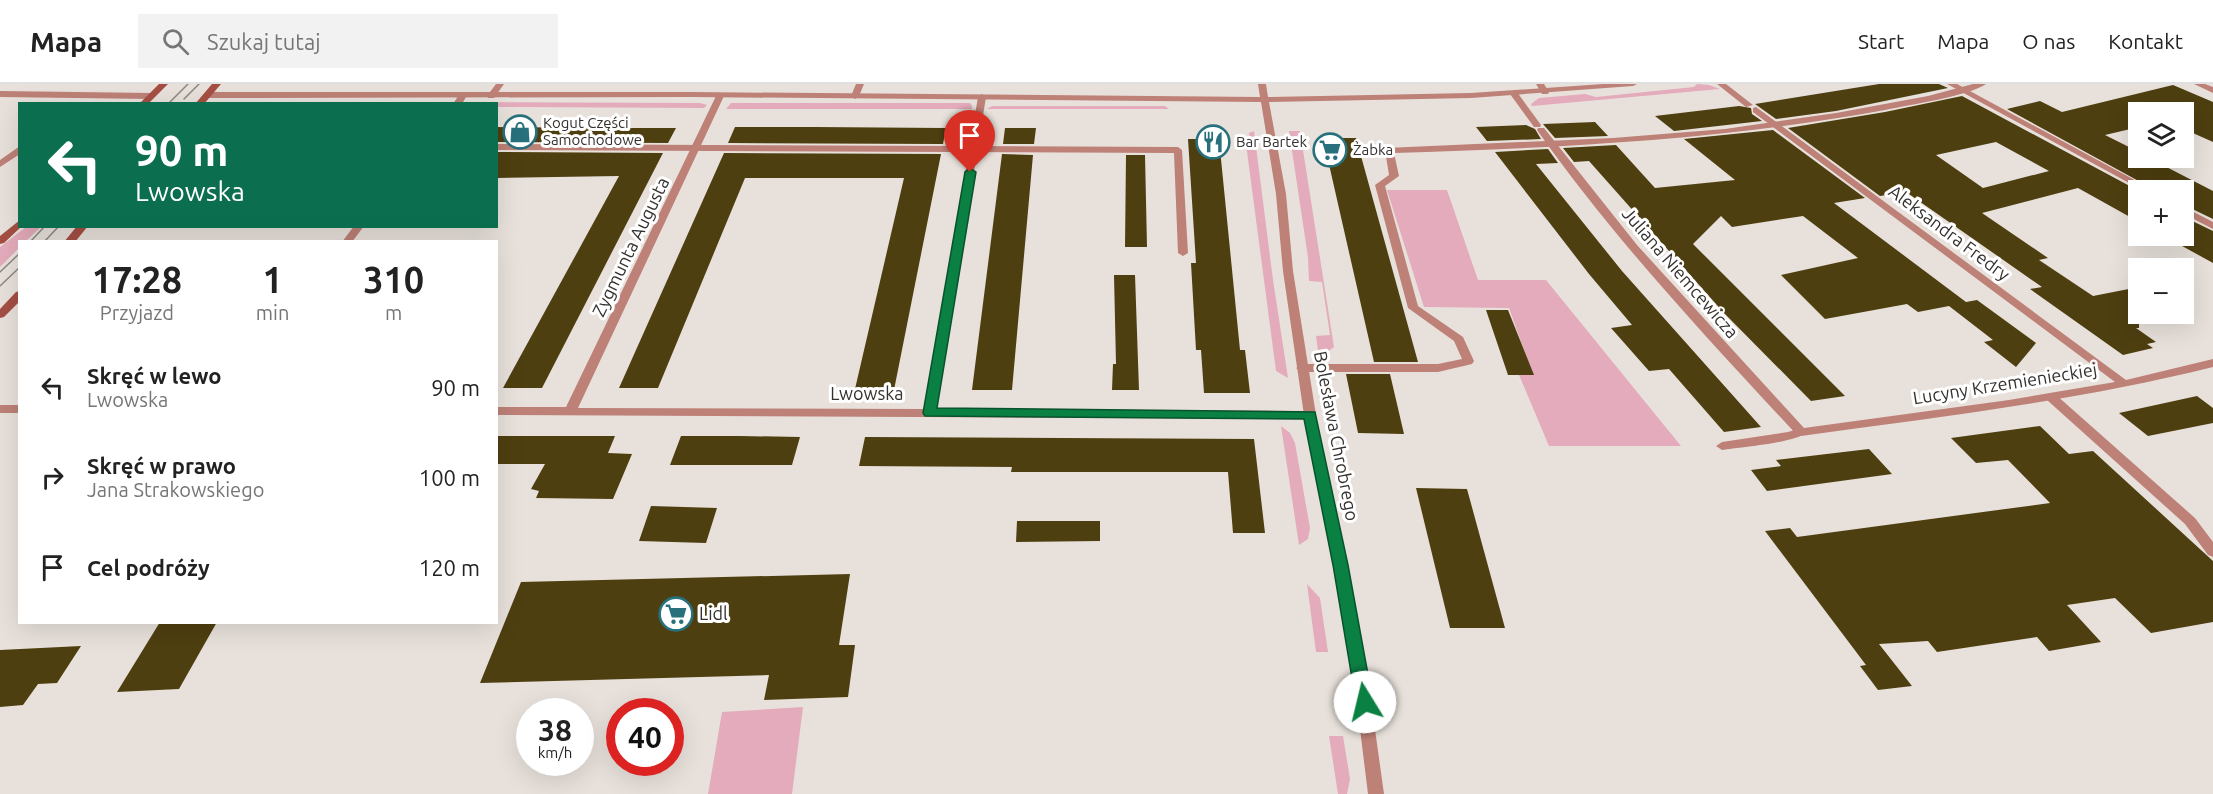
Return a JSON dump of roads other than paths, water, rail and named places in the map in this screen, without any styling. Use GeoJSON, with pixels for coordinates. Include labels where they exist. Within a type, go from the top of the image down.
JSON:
{"type":"FeatureCollection","features":[{"type":"Feature","properties":{"kind":"main road"},"geometry":{"type":"LineString","coordinates":[[145,102],[164,84]]}},
{"type":"Feature","properties":{"kind":"main road"},"geometry":{"type":"LineString","coordinates":[[201,102],[218,84]]}},
{"type":"Feature","properties":{"kind":"main road"},"geometry":{"type":"LineString","coordinates":[[0,241],[18,225]]}},
{"type":"Feature","properties":{"kind":"main road"},"geometry":{"type":"LineString","coordinates":[[71,240],[81,228]]}},
{"type":"Feature","properties":{"kind":"main road"},"geometry":{"type":"LineString","coordinates":[[0,315],[18,296]]}},
{"type":"Feature","properties":{"kind":"street"},"geometry":{"type":"LineString","coordinates":[[490,96],[500,84]]}},
{"type":"Feature","properties":{"kind":"street"},"geometry":{"type":"LineString","coordinates":[[855,96],[860,84]]}},
{"type":"Feature","properties":{"kind":"street","name":"Bolesława Chrobrego"},"geometry":{"type":"LineString","coordinates":[[1262,84],[1281,194],[1288,271],[1302,368],[1358,661],[1376,794]]}},
{"type":"Feature","properties":{"kind":"street"},"geometry":{"type":"LineString","coordinates":[[207,95],[1449,97],[1514,94],[1542,88],[1633,84]]}},
{"type":"Feature","properties":{"kind":"street","name":"Aleksandra Fredry"},"geometry":{"type":"LineString","coordinates":[[1721,84],[2123,383]]}},
{"type":"Feature","properties":{"kind":"street"},"geometry":{"type":"LineString","coordinates":[[1951,84],[2130,180]]}},
{"type":"Feature","properties":{"kind":"street"},"geometry":{"type":"LineString","coordinates":[[1302,368],[1438,368],[1468,361],[1459,339],[1413,308],[1380,185],[1394,176],[1389,150],[1552,146],[1656,139],[1776,126],[1881,108],[1982,84]]}},
{"type":"Feature","properties":{"kind":"street"},"geometry":{"type":"LineString","coordinates":[[2198,84],[2213,90]]}},
{"type":"Feature","properties":{"kind":"street"},"geometry":{"type":"LineString","coordinates":[[0,94],[151,96]]}},
{"type":"Feature","properties":{"kind":"street","name":"Juliana Niemcewicza"},"geometry":{"type":"LineString","coordinates":[[1514,94],[1603,211],[1695,318],[1802,432]]}},
{"type":"Feature","properties":{"kind":"street"},"geometry":{"type":"LineString","coordinates":[[458,102],[463,95]]}},
{"type":"Feature","properties":{"kind":"street","name":"Zygmunta Augusta"},"geometry":{"type":"LineString","coordinates":[[570,411],[720,96]]}},
{"type":"Feature","properties":{"kind":"street"},"geometry":{"type":"LineString","coordinates":[[930,413],[982,97]]}},
{"type":"Feature","properties":{"kind":"street"},"geometry":{"type":"LineString","coordinates":[[498,147],[1178,150],[1183,254]]}},
{"type":"Feature","properties":{"kind":"street"},"geometry":{"type":"LineString","coordinates":[[0,164],[18,150]]}},
{"type":"Feature","properties":{"kind":"street"},"geometry":{"type":"LineString","coordinates":[[2194,216],[2213,226]]}},
{"type":"Feature","properties":{"kind":"street","name":"Lucyny Krzemienieckiej"},"geometry":{"type":"LineString","coordinates":[[1722,446],[1790,436],[1802,432],[2051,397],[2213,363]]}},
{"type":"Feature","properties":{"kind":"street"},"geometry":{"type":"LineString","coordinates":[[2051,397],[2190,521],[2213,552]]}},
{"type":"Feature","properties":{"kind":"street"},"geometry":{"type":"LineString","coordinates":[[0,409],[18,409]]}},
{"type":"Feature","properties":{"kind":"street","name":"Lwowska"},"geometry":{"type":"LineString","coordinates":[[498,411],[1310,415]]}},
{"type":"Feature","properties":{"kind":"tram line"},"geometry":{"type":"LineString","coordinates":[[170,102],[188,84]]}},
{"type":"Feature","properties":{"kind":"tram line"},"geometry":{"type":"LineString","coordinates":[[184,99],[199,84]]}},
{"type":"Feature","properties":{"kind":"tram line"},"geometry":{"type":"LineString","coordinates":[[32,240],[43,228]]}},
{"type":"Feature","properties":{"kind":"tram line"},"geometry":{"type":"LineString","coordinates":[[46,240],[57,228]]}},
{"type":"Feature","properties":{"kind":"tram line"},"geometry":{"type":"LineString","coordinates":[[0,272],[18,255]]}},
{"type":"Feature","properties":{"kind":"tram line"},"geometry":{"type":"LineString","coordinates":[[0,286],[18,269]]}},
{"type":"Feature","properties":{"kind":"place","name":"Kogut Części Samochodowe"},"geometry":{"type":"Point","coordinates":[520,132]}},
{"type":"Feature","properties":{"kind":"place","name":"Bar Bartek"},"geometry":{"type":"Point","coordinates":[1213,142]}},
{"type":"Feature","properties":{"kind":"place","name":"Żabka"},"geometry":{"type":"Point","coordinates":[1330,150]}},
{"type":"Feature","properties":{"kind":"place","name":"Lidl"},"geometry":{"type":"Point","coordinates":[676,614]}}]}
